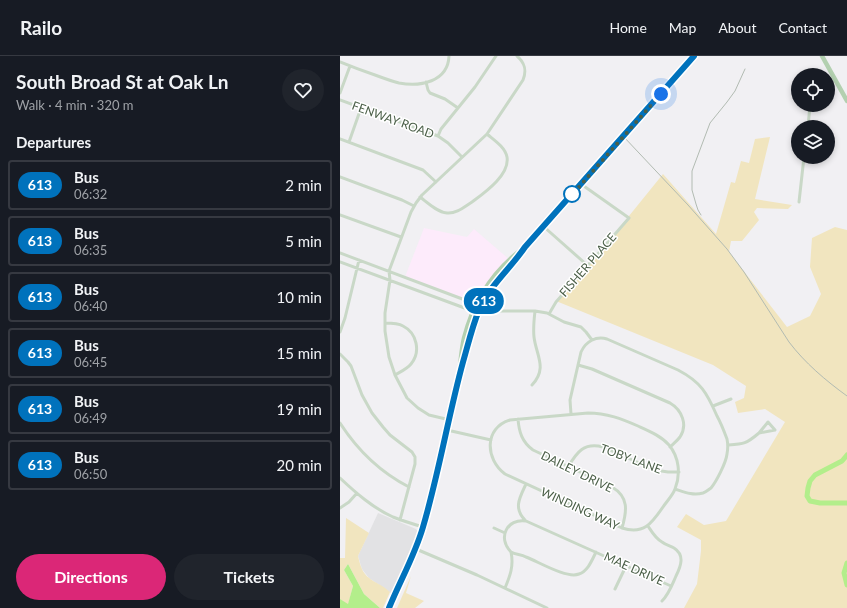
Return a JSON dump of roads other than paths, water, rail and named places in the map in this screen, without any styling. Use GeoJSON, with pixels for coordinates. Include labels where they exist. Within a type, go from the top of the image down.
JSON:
{"type":"FeatureCollection","features":[{"type":"Feature","properties":{"kind":"main road"},"geometry":{"type":"LineString","coordinates":[[389,608],[416,549],[423,527],[450,420],[467,326],[487,286],[497,273],[505,268],[525,247],[694,56]]}},
{"type":"Feature","properties":{"kind":"main road"},"geometry":{"type":"LineString","coordinates":[[822,56],[829,68]]}},
{"type":"Feature","properties":{"kind":"main road"},"geometry":{"type":"LineString","coordinates":[[835,80],[847,101]]}},
{"type":"Feature","properties":{"kind":"main road"},"geometry":{"type":"LineString","coordinates":[[477,307],[505,268]]}},
{"type":"Feature","properties":{"kind":"main road"},"geometry":{"type":"LineString","coordinates":[[497,273],[502,274]]}},
{"type":"Feature","properties":{"kind":"street"},"geometry":{"type":"LineString","coordinates":[[340,62],[398,83],[411,84],[426,82],[443,73],[447,66],[449,56]]}},
{"type":"Feature","properties":{"kind":"street"},"geometry":{"type":"LineString","coordinates":[[438,136],[440,130],[475,87],[496,56]]}},
{"type":"Feature","properties":{"kind":"street"},"geometry":{"type":"LineString","coordinates":[[450,420],[429,415],[407,398],[391,366],[387,349],[384,323],[390,280],[388,271],[409,216],[420,197],[487,134],[524,76],[524,65],[518,56]]}},
{"type":"Feature","properties":{"kind":"street"},"geometry":{"type":"LineString","coordinates":[[340,93],[350,66]]}},
{"type":"Feature","properties":{"kind":"street"},"geometry":{"type":"LineString","coordinates":[[426,82],[430,93],[445,99],[458,108]]}},
{"type":"Feature","properties":{"kind":"street","name":"FENWAY ROAD"},"geometry":{"type":"LineString","coordinates":[[340,100],[438,136],[448,143],[462,157]]}},
{"type":"Feature","properties":{"kind":"street"},"geometry":{"type":"LineString","coordinates":[[348,142],[361,108]]}},
{"type":"Feature","properties":{"kind":"street"},"geometry":{"type":"LineString","coordinates":[[420,197],[441,212],[449,213],[459,210],[489,189],[506,167],[507,160],[504,150],[487,134]]}},
{"type":"Feature","properties":{"kind":"street"},"geometry":{"type":"LineString","coordinates":[[340,139],[423,170],[436,182]]}},
{"type":"Feature","properties":{"kind":"street"},"geometry":{"type":"LineString","coordinates":[[799,202],[803,164]]}},
{"type":"Feature","properties":{"kind":"street"},"geometry":{"type":"LineString","coordinates":[[340,177],[402,200],[414,206]]}},
{"type":"Feature","properties":{"kind":"street","name":"FISHER PLACE"},"geometry":{"type":"LineString","coordinates":[[549,314],[556,302],[629,218],[581,184]]}},
{"type":"Feature","properties":{"kind":"street"},"geometry":{"type":"LineString","coordinates":[[340,215],[401,237]]}},
{"type":"Feature","properties":{"kind":"street"},"geometry":{"type":"LineString","coordinates":[[543,226],[587,265]]}},
{"type":"Feature","properties":{"kind":"street"},"geometry":{"type":"LineString","coordinates":[[340,253],[473,303],[477,307]]}},
{"type":"Feature","properties":{"kind":"street"},"geometry":{"type":"LineString","coordinates":[[340,332],[359,260]]}},
{"type":"Feature","properties":{"kind":"street"},"geometry":{"type":"LineString","coordinates":[[340,262],[470,310],[477,307],[506,311],[535,311],[549,314],[564,322],[581,327],[592,340]]}},
{"type":"Feature","properties":{"kind":"street"},"geometry":{"type":"LineString","coordinates":[[532,385],[537,379],[540,364],[534,337],[535,311]]}},
{"type":"Feature","properties":{"kind":"street"},"geometry":{"type":"LineString","coordinates":[[384,323],[395,324],[407,328],[413,334],[416,341],[416,353],[413,361],[408,367],[395,375]]}},
{"type":"Feature","properties":{"kind":"street"},"geometry":{"type":"LineString","coordinates":[[571,414],[570,400],[583,348],[588,342],[599,338],[607,339],[682,372],[694,380],[710,398],[725,434],[728,445],[727,454],[724,464],[713,485],[708,490],[701,493],[692,494],[675,489]]}},
{"type":"Feature","properties":{"kind":"street"},"geometry":{"type":"LineString","coordinates":[[340,354],[351,366],[362,395],[374,416],[390,435],[414,454],[416,460],[400,520]]}},
{"type":"Feature","properties":{"kind":"street"},"geometry":{"type":"LineString","coordinates":[[578,365],[592,369],[674,405],[684,422],[683,431],[679,438],[670,446]]}},
{"type":"Feature","properties":{"kind":"street"},"geometry":{"type":"LineString","coordinates":[[713,406],[731,399]]}},
{"type":"Feature","properties":{"kind":"street"},"geometry":{"type":"LineString","coordinates":[[447,430],[491,440],[494,432],[500,425],[507,421],[571,414],[596,413],[618,417],[656,434],[670,446],[677,460],[678,472],[675,489],[648,526]]}},
{"type":"Feature","properties":{"kind":"street","name":"DAILEY DRIVE"},"geometry":{"type":"LineString","coordinates":[[518,419],[521,436],[533,450],[612,487],[619,492],[624,500],[626,510],[622,528]]}},
{"type":"Feature","properties":{"kind":"street"},"geometry":{"type":"LineString","coordinates":[[728,445],[746,443],[759,433],[768,422],[775,430],[759,433]]}},
{"type":"Feature","properties":{"kind":"street"},"geometry":{"type":"LineString","coordinates":[[340,424],[357,447],[375,465],[391,477],[409,487]]}},
{"type":"Feature","properties":{"kind":"street","name":"WINDING WAY"},"geometry":{"type":"LineString","coordinates":[[491,440],[491,455],[497,467],[505,474],[622,528],[635,530],[648,526]]}},
{"type":"Feature","properties":{"kind":"street","name":"TOBY LANE"},"geometry":{"type":"LineString","coordinates":[[568,467],[578,452],[585,447],[594,446],[603,447],[655,470],[678,472]]}},
{"type":"Feature","properties":{"kind":"street"},"geometry":{"type":"LineString","coordinates":[[340,478],[381,511],[400,520],[423,527]]}},
{"type":"Feature","properties":{"kind":"street"},"geometry":{"type":"LineString","coordinates":[[525,520],[520,514],[518,503],[526,484]]}},
{"type":"Feature","properties":{"kind":"street"},"geometry":{"type":"LineString","coordinates":[[340,508],[349,502],[357,493]]}},
{"type":"Feature","properties":{"kind":"street"},"geometry":{"type":"LineString","coordinates":[[505,588],[512,567],[512,558],[511,552],[505,543],[505,533],[508,526],[514,522],[525,520]]}},
{"type":"Feature","properties":{"kind":"street","name":"MAE DRIVE"},"geometry":{"type":"LineString","coordinates":[[525,520],[672,586],[681,566],[680,556],[674,548],[657,539],[648,526]]}},
{"type":"Feature","properties":{"kind":"street"},"geometry":{"type":"LineString","coordinates":[[494,528],[505,533]]}},
{"type":"Feature","properties":{"kind":"street"},"geometry":{"type":"LineString","coordinates":[[416,549],[505,588],[545,608]]}},
{"type":"Feature","properties":{"kind":"street"},"geometry":{"type":"LineString","coordinates":[[511,552],[527,557],[571,576],[578,575],[584,571],[589,566],[596,552]]}},
{"type":"Feature","properties":{"kind":"street"},"geometry":{"type":"LineString","coordinates":[[616,589],[626,566]]}},
{"type":"Feature","properties":{"kind":"street"},"geometry":{"type":"LineString","coordinates":[[662,601],[672,586]]}},
{"type":"Feature","properties":{"kind":"waterway"},"geometry":{"type":"LineString","coordinates":[[847,455],[842,461],[815,475],[810,481],[807,496],[810,501],[820,503],[847,503]]}},
{"type":"Feature","properties":{"kind":"waterway"},"geometry":{"type":"LineString","coordinates":[[847,563],[844,573],[847,585]]}},
{"type":"Feature","properties":{"kind":"railway"},"geometry":{"type":"LineString","coordinates":[[701,215],[692,190],[692,171],[710,123],[735,91],[745,69]]}},
{"type":"Feature","properties":{"kind":"railway"},"geometry":{"type":"LineString","coordinates":[[623,136],[727,249],[744,272],[795,350],[816,371],[847,396]]}}]}
